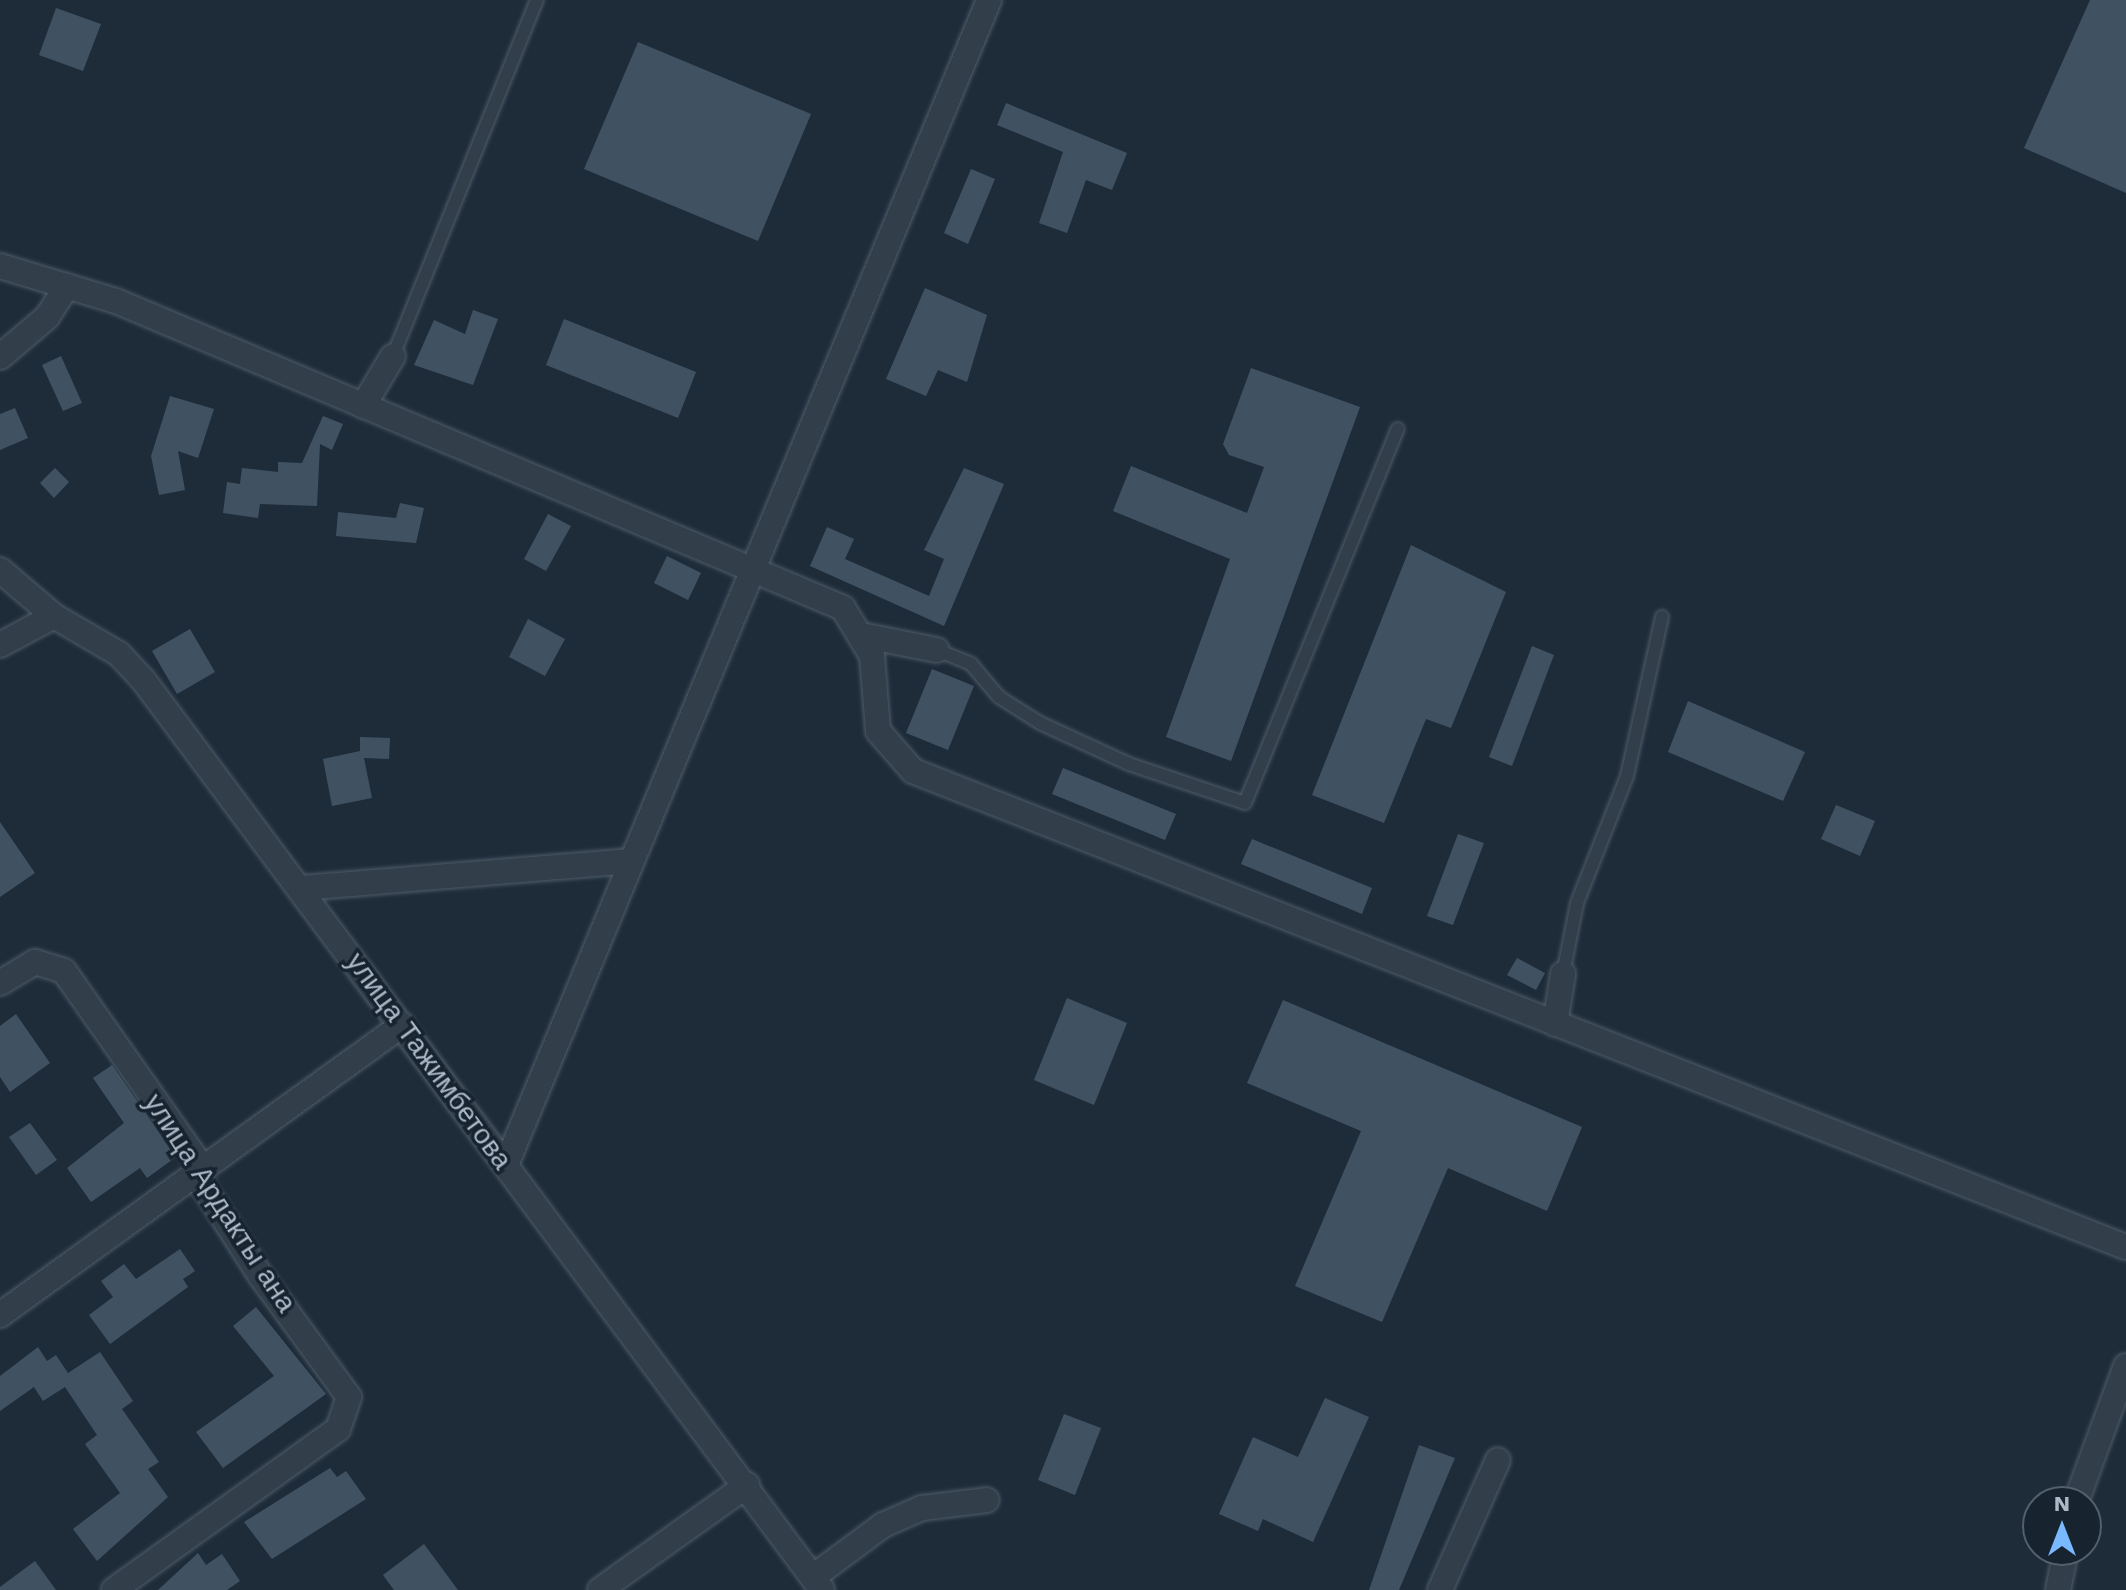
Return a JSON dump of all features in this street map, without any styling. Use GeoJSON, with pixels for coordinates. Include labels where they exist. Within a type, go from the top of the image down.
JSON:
{"type":"FeatureCollection","features":[{"type":"Feature","properties":{"kind":"street"},"geometry":{"type":"LineString","coordinates":[[506,1165],[989,0]]}},
{"type":"Feature","properties":{"kind":"street"},"geometry":{"type":"LineString","coordinates":[[0,266],[67,286],[363,406],[843,608],[866,636],[878,731],[913,771],[2126,1247]]}},
{"type":"Feature","properties":{"kind":"street"},"geometry":{"type":"LineString","coordinates":[[0,357],[47,317],[67,286]]}},
{"type":"Feature","properties":{"kind":"street"},"geometry":{"type":"LineString","coordinates":[[363,406],[393,356]]}},
{"type":"Feature","properties":{"kind":"street","name":"улица Тажимбетова"},"geometry":{"type":"LineString","coordinates":[[0,570],[54,616],[86,630],[127,663],[302,888],[818,1584]]}},
{"type":"Feature","properties":{"kind":"street"},"geometry":{"type":"LineString","coordinates":[[0,645],[54,616]]}},
{"type":"Feature","properties":{"kind":"street"},"geometry":{"type":"LineString","coordinates":[[866,636],[937,650]]}},
{"type":"Feature","properties":{"kind":"street"},"geometry":{"type":"LineString","coordinates":[[302,888],[631,861]]}},
{"type":"Feature","properties":{"kind":"street","name":"улица Ардакты ана"},"geometry":{"type":"LineString","coordinates":[[0,983],[35,962],[64,971],[201,1172],[260,1275],[345,1385],[349,1411],[338,1429],[114,1590]]}},
{"type":"Feature","properties":{"kind":"street"},"geometry":{"type":"LineString","coordinates":[[1555,1024],[1563,974]]}},
{"type":"Feature","properties":{"kind":"street"},"geometry":{"type":"LineString","coordinates":[[0,1315],[402,1025]]}},
{"type":"Feature","properties":{"kind":"street"},"geometry":{"type":"LineString","coordinates":[[2082,1486],[2126,1366]]}},
{"type":"Feature","properties":{"kind":"street"},"geometry":{"type":"LineString","coordinates":[[1440,1590],[1498,1460]]}},
{"type":"Feature","properties":{"kind":"street"},"geometry":{"type":"LineString","coordinates":[[600,1590],[747,1485]]}},
{"type":"Feature","properties":{"kind":"street"},"geometry":{"type":"LineString","coordinates":[[818,1584],[883,1525],[934,1505],[987,1500]]}},
{"type":"Feature","properties":{"kind":"street"},"geometry":{"type":"LineString","coordinates":[[2058,1590],[2063,1566]]}},
{"type":"Feature","properties":{"kind":"lane"},"geometry":{"type":"LineString","coordinates":[[393,356],[537,0]]}},
{"type":"Feature","properties":{"kind":"lane"},"geometry":{"type":"LineString","coordinates":[[937,650],[971,664],[999,697],[1040,723],[1129,764],[1245,803],[1398,429]]}},
{"type":"Feature","properties":{"kind":"lane"},"geometry":{"type":"LineString","coordinates":[[1563,974],[1577,903],[1627,776],[1662,617]]}},
{"type":"Feature","properties":{"kind":"building"},"geometry":{"type":"Polygon","coordinates":[[[2090,0],[2126,0],[2126,193],[2024,148],[2090,0]]]}},
{"type":"Feature","properties":{"kind":"building"},"geometry":{"type":"Polygon","coordinates":[[[56,8],[101,24],[83,71],[39,55],[56,8]]]}},
{"type":"Feature","properties":{"kind":"building"},"geometry":{"type":"Polygon","coordinates":[[[638,42],[811,114],[758,241],[584,169],[638,42]]]}},
{"type":"Feature","properties":{"kind":"building"},"geometry":{"type":"Polygon","coordinates":[[[1006,103],[1127,153],[1112,190],[1086,180],[1067,233],[1039,223],[1063,152],[997,125],[1006,103]]]}},
{"type":"Feature","properties":{"kind":"building"},"geometry":{"type":"Polygon","coordinates":[[[971,169],[995,179],[968,244],[944,233],[971,169]]]}},
{"type":"Feature","properties":{"kind":"building"},"geometry":{"type":"Polygon","coordinates":[[[925,288],[987,315],[967,382],[938,370],[926,396],[886,379],[925,288]]]}},
{"type":"Feature","properties":{"kind":"building"},"geometry":{"type":"Polygon","coordinates":[[[473,310],[498,319],[473,385],[414,365],[434,320],[465,334],[473,310]]]}},
{"type":"Feature","properties":{"kind":"building"},"geometry":{"type":"Polygon","coordinates":[[[564,319],[696,372],[678,418],[546,365],[564,319]]]}},
{"type":"Feature","properties":{"kind":"building"},"geometry":{"type":"Polygon","coordinates":[[[61,356],[82,403],[63,411],[42,365],[61,356]]]}},
{"type":"Feature","properties":{"kind":"building"},"geometry":{"type":"Polygon","coordinates":[[[1251,368],[1360,407],[1231,761],[1166,737],[1230,559],[1113,511],[1131,466],[1247,513],[1264,467],[1229,455],[1223,444],[1251,368]]]}},
{"type":"Feature","properties":{"kind":"building"},"geometry":{"type":"Polygon","coordinates":[[[170,396],[214,409],[198,458],[178,451],[185,490],[159,495],[151,456],[170,396]]]}},
{"type":"Feature","properties":{"kind":"building"},"geometry":{"type":"Polygon","coordinates":[[[15,408],[28,438],[0,450],[0,414],[15,408]]]}},
{"type":"Feature","properties":{"kind":"building"},"geometry":{"type":"Polygon","coordinates":[[[323,416],[343,424],[332,450],[320,444],[317,506],[260,504],[258,518],[223,513],[227,482],[240,484],[242,468],[278,472],[278,462],[302,463],[323,416]]]}},
{"type":"Feature","properties":{"kind":"building"},"geometry":{"type":"Polygon","coordinates":[[[55,468],[69,482],[54,498],[40,483],[55,468]]]}},
{"type":"Feature","properties":{"kind":"building"},"geometry":{"type":"Polygon","coordinates":[[[964,468],[1004,484],[944,626],[810,566],[827,527],[854,539],[845,559],[929,596],[944,559],[924,550],[964,468]]]}},
{"type":"Feature","properties":{"kind":"building"},"geometry":{"type":"Polygon","coordinates":[[[400,503],[424,508],[416,543],[336,536],[338,512],[396,518],[400,503]]]}},
{"type":"Feature","properties":{"kind":"building"},"geometry":{"type":"Polygon","coordinates":[[[548,514],[571,526],[546,571],[524,559],[548,514]]]}},
{"type":"Feature","properties":{"kind":"building"},"geometry":{"type":"Polygon","coordinates":[[[1411,545],[1506,592],[1451,728],[1426,719],[1384,823],[1312,795],[1411,545]]]}},
{"type":"Feature","properties":{"kind":"building"},"geometry":{"type":"Polygon","coordinates":[[[667,556],[701,573],[688,600],[654,583],[667,556]]]}},
{"type":"Feature","properties":{"kind":"building"},"geometry":{"type":"Polygon","coordinates":[[[528,619],[565,639],[545,676],[509,657],[528,619]]]}},
{"type":"Feature","properties":{"kind":"building"},"geometry":{"type":"Polygon","coordinates":[[[190,629],[215,672],[177,694],[152,651],[190,629]]]}},
{"type":"Feature","properties":{"kind":"building"},"geometry":{"type":"Polygon","coordinates":[[[1532,646],[1554,655],[1512,766],[1489,757],[1532,646]]]}},
{"type":"Feature","properties":{"kind":"building"},"geometry":{"type":"Polygon","coordinates":[[[932,669],[974,686],[948,750],[906,733],[932,669]]]}},
{"type":"Feature","properties":{"kind":"building"},"geometry":{"type":"Polygon","coordinates":[[[1688,701],[1805,752],[1783,801],[1668,752],[1688,701]]]}},
{"type":"Feature","properties":{"kind":"building"},"geometry":{"type":"Polygon","coordinates":[[[360,737],[390,738],[389,759],[364,758],[372,798],[332,806],[323,759],[360,751],[360,737]]]}},
{"type":"Feature","properties":{"kind":"building"},"geometry":{"type":"Polygon","coordinates":[[[1063,768],[1176,814],[1165,840],[1052,794],[1063,768]]]}},
{"type":"Feature","properties":{"kind":"building"},"geometry":{"type":"Polygon","coordinates":[[[1836,805],[1875,821],[1860,856],[1821,839],[1836,805]]]}},
{"type":"Feature","properties":{"kind":"building"},"geometry":{"type":"Polygon","coordinates":[[[0,822],[35,873],[0,897],[0,822]]]}},
{"type":"Feature","properties":{"kind":"building"},"geometry":{"type":"Polygon","coordinates":[[[1458,834],[1484,843],[1453,925],[1427,916],[1458,834]]]}},
{"type":"Feature","properties":{"kind":"building"},"geometry":{"type":"Polygon","coordinates":[[[1252,839],[1372,888],[1362,914],[1241,864],[1252,839]]]}},
{"type":"Feature","properties":{"kind":"building"},"geometry":{"type":"Polygon","coordinates":[[[1517,958],[1545,973],[1536,990],[1507,975],[1517,958]]]}},
{"type":"Feature","properties":{"kind":"building"},"geometry":{"type":"Polygon","coordinates":[[[1067,998],[1127,1023],[1094,1105],[1034,1080],[1067,998]]]}},
{"type":"Feature","properties":{"kind":"building"},"geometry":{"type":"Polygon","coordinates":[[[1283,1000],[1582,1127],[1547,1211],[1448,1168],[1382,1322],[1295,1286],[1361,1131],[1247,1083],[1283,1000]]]}},
{"type":"Feature","properties":{"kind":"building"},"geometry":{"type":"Polygon","coordinates":[[[16,1014],[50,1063],[10,1092],[0,1077],[0,1026],[16,1014]]]}},
{"type":"Feature","properties":{"kind":"building"},"geometry":{"type":"Polygon","coordinates":[[[112,1065],[176,1157],[147,1178],[140,1168],[91,1202],[67,1168],[124,1123],[93,1078],[112,1065]]]}},
{"type":"Feature","properties":{"kind":"building"},"geometry":{"type":"Polygon","coordinates":[[[30,1123],[57,1160],[36,1175],[9,1137],[30,1123]]]}},
{"type":"Feature","properties":{"kind":"building"},"geometry":{"type":"Polygon","coordinates":[[[180,1249],[195,1271],[183,1279],[188,1287],[110,1344],[89,1315],[113,1297],[101,1281],[124,1264],[136,1279],[180,1249]]]}},
{"type":"Feature","properties":{"kind":"building"},"geometry":{"type":"Polygon","coordinates":[[[256,1307],[326,1394],[223,1468],[196,1432],[274,1376],[233,1326],[256,1307]]]}},
{"type":"Feature","properties":{"kind":"building"},"geometry":{"type":"Polygon","coordinates":[[[38,1347],[47,1361],[56,1355],[68,1373],[100,1352],[133,1401],[122,1409],[159,1462],[148,1469],[168,1497],[97,1561],[73,1529],[120,1493],[85,1444],[97,1435],[65,1387],[43,1401],[34,1387],[0,1411],[0,1376],[38,1347]]]}},
{"type":"Feature","properties":{"kind":"building"},"geometry":{"type":"Polygon","coordinates":[[[1325,1398],[1369,1417],[1313,1542],[1263,1519],[1258,1531],[1219,1514],[1253,1437],[1298,1457],[1325,1398]]]}},
{"type":"Feature","properties":{"kind":"building"},"geometry":{"type":"Polygon","coordinates":[[[1064,1414],[1101,1428],[1075,1495],[1038,1480],[1064,1414]]]}},
{"type":"Feature","properties":{"kind":"building"},"geometry":{"type":"Polygon","coordinates":[[[1419,1445],[1455,1458],[1399,1590],[1369,1590],[1419,1445]]]}},
{"type":"Feature","properties":{"kind":"building"},"geometry":{"type":"Polygon","coordinates":[[[330,1468],[337,1477],[346,1471],[366,1499],[272,1559],[244,1522],[330,1468]]]}},
{"type":"Feature","properties":{"kind":"building"},"geometry":{"type":"Polygon","coordinates":[[[424,1544],[458,1590],[394,1590],[383,1575],[424,1544]]]}},
{"type":"Feature","properties":{"kind":"building"},"geometry":{"type":"Polygon","coordinates":[[[198,1553],[206,1565],[222,1554],[240,1581],[227,1590],[158,1590],[198,1553]]]}},
{"type":"Feature","properties":{"kind":"building"},"geometry":{"type":"Polygon","coordinates":[[[35,1561],[56,1590],[0,1590],[0,1587],[35,1561]]]}}]}
